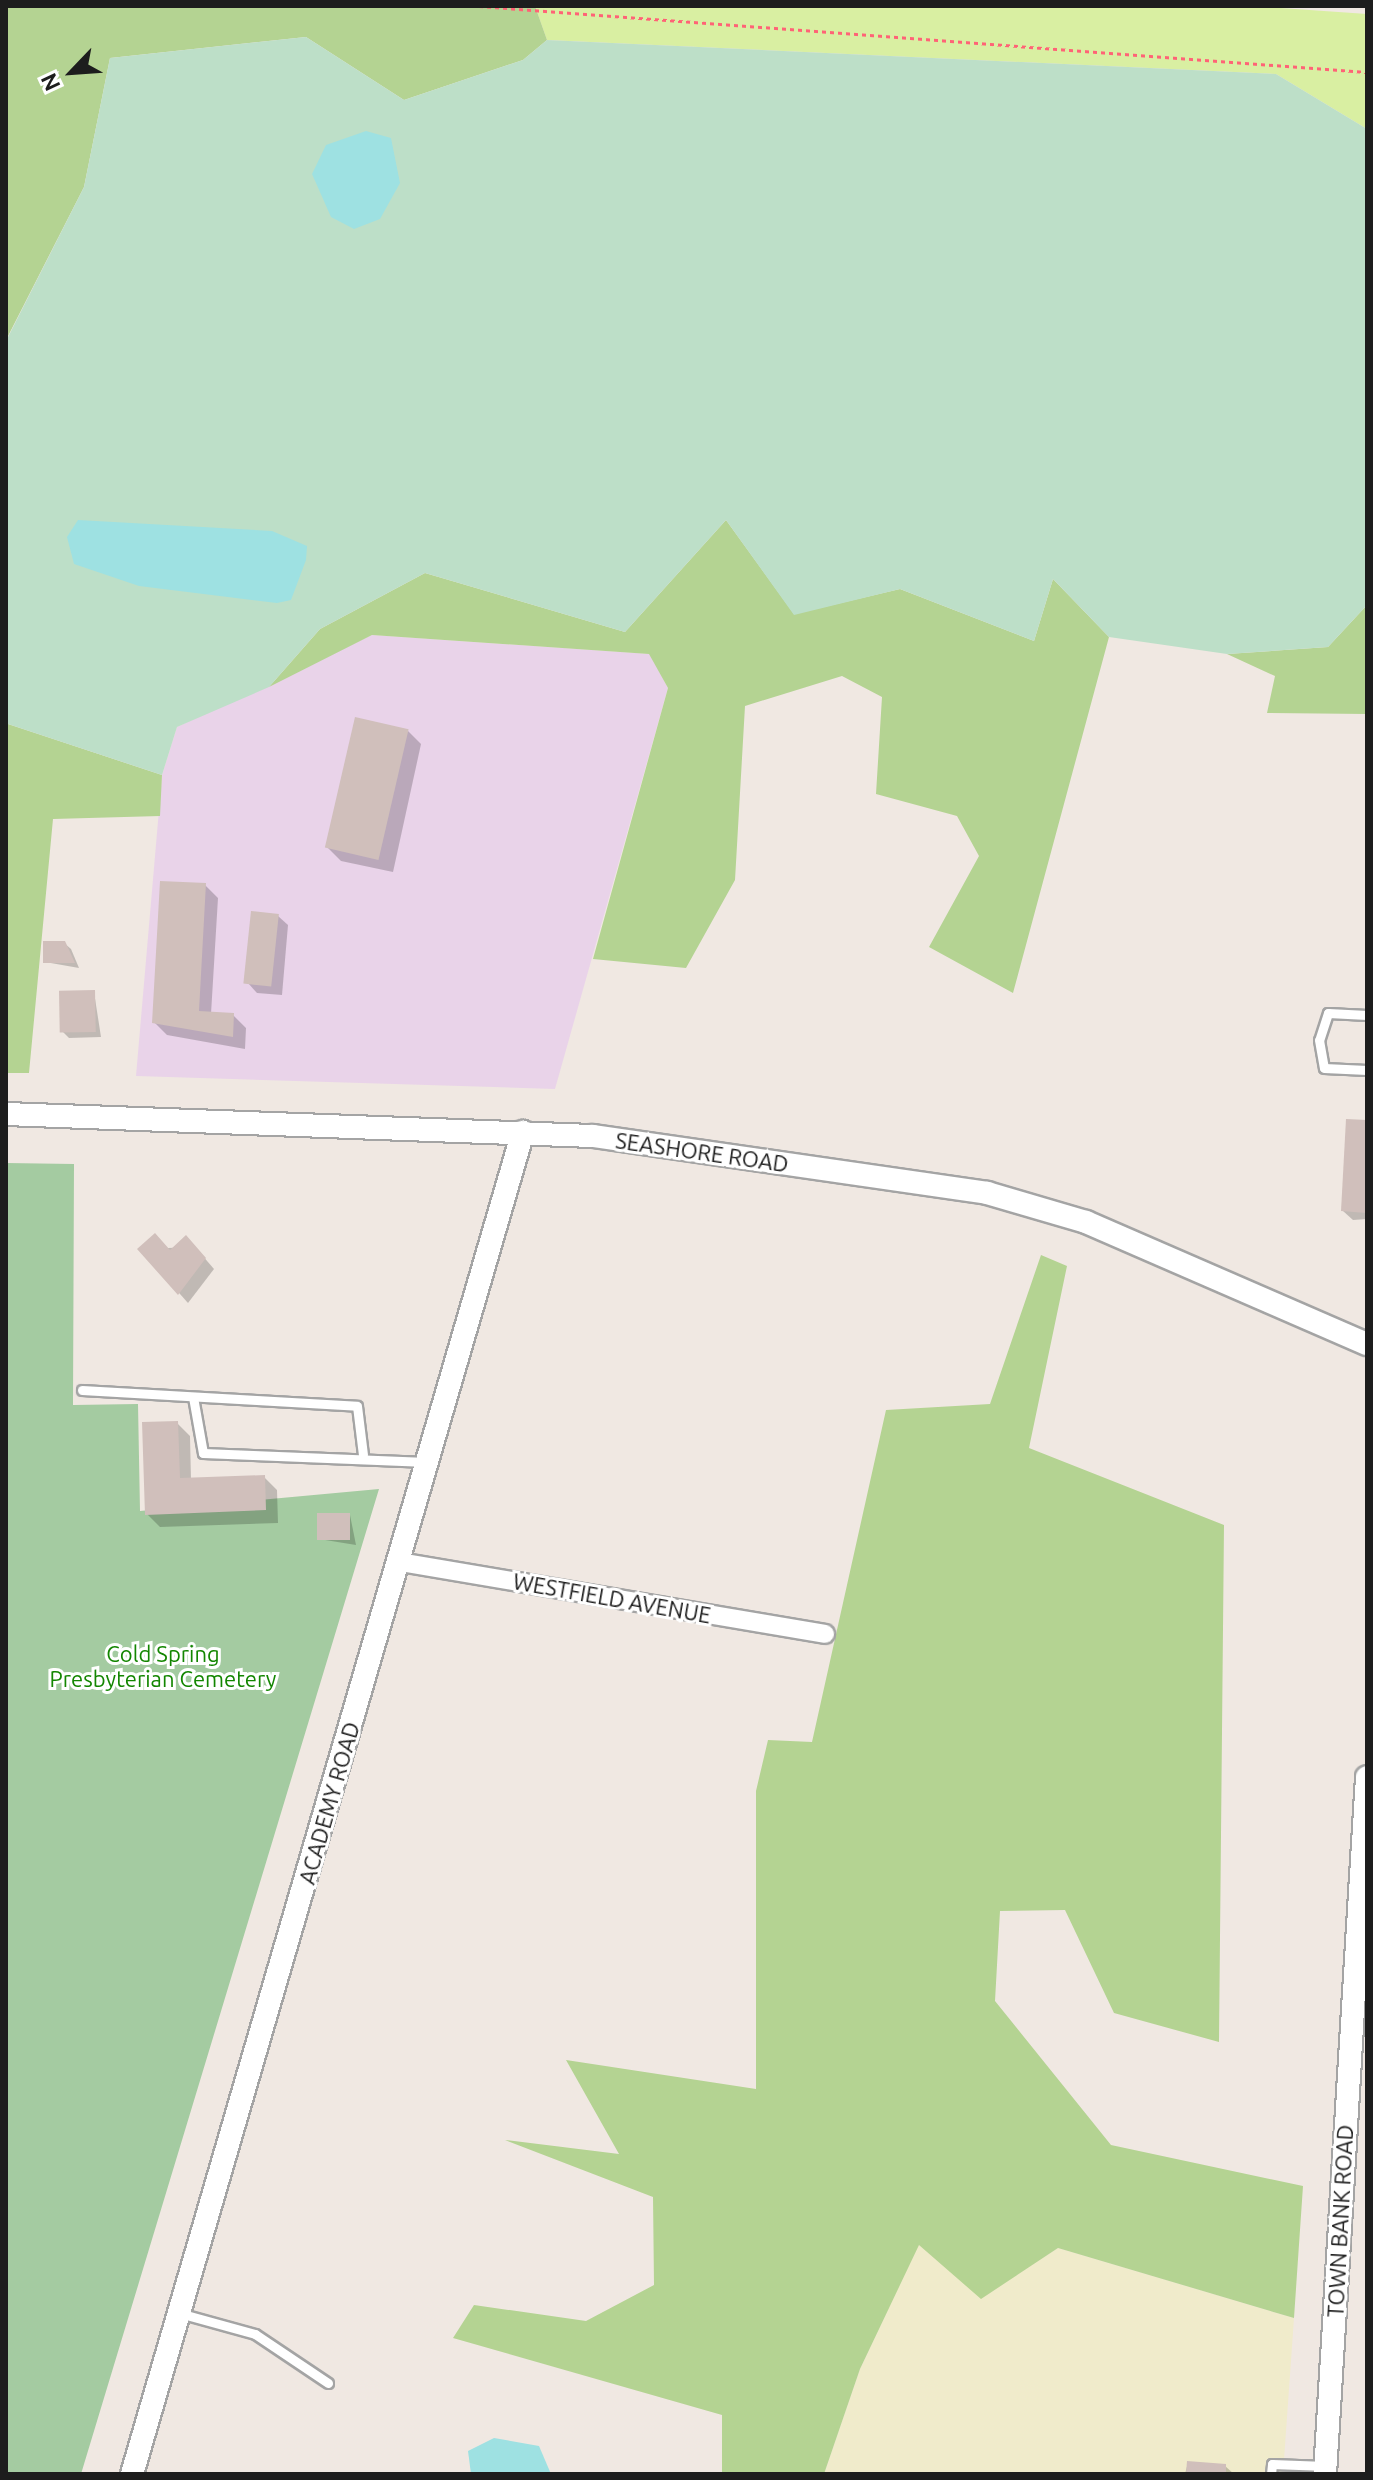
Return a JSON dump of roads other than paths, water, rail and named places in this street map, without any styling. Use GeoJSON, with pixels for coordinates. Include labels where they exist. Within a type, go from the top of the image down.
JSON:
{"type":"FeatureCollection","features":[{"type":"Feature","properties":{"kind":"street","name":"SEASHORE ROAD"},"geometry":{"type":"LineString","coordinates":[[6,1114],[593,1136],[1037,1206],[1367,1344]]}},
{"type":"Feature","properties":{"kind":"street","name":"ACADEMY ROAD"},"geometry":{"type":"LineString","coordinates":[[132,2474],[430,1462],[523,1132]]}},
{"type":"Feature","properties":{"kind":"street","name":"WESTFIELD AVENUE"},"geometry":{"type":"LineString","coordinates":[[400,1562],[825,1634]]}},
{"type":"Feature","properties":{"kind":"street","name":"TOWN BANK ROAD"},"geometry":{"type":"LineString","coordinates":[[1325,2470],[1364,1888],[1367,1777]]}},
{"type":"Feature","properties":{"kind":"lane"},"geometry":{"type":"LineString","coordinates":[[1367,1015],[1328,1013],[1319,1040],[1324,1068],[1367,1070]]}},
{"type":"Feature","properties":{"kind":"lane"},"geometry":{"type":"LineString","coordinates":[[82,1390],[357,1406],[363,1455]]}},
{"type":"Feature","properties":{"kind":"lane"},"geometry":{"type":"LineString","coordinates":[[193,1397],[203,1453],[363,1455],[430,1462]]}},
{"type":"Feature","properties":{"kind":"lane"},"geometry":{"type":"LineString","coordinates":[[179,2313],[255,2334],[328,2383]]}},
{"type":"Feature","properties":{"kind":"lane"},"geometry":{"type":"LineString","coordinates":[[1271,2474],[1272,2464],[1325,2470]]}},
{"type":"Feature","properties":{"kind":"water"},"geometry":{"type":"Polygon","coordinates":[[[366,131],[391,138],[400,183],[380,219],[354,229],[331,217],[312,174],[326,145],[366,131]]]}},
{"type":"Feature","properties":{"kind":"water"},"geometry":{"type":"Polygon","coordinates":[[[78,520],[272,531],[307,546],[306,560],[291,600],[277,603],[139,586],[74,564],[67,537],[78,520]]]}},
{"type":"Feature","properties":{"kind":"water"},"geometry":{"type":"Polygon","coordinates":[[[494,2438],[539,2446],[551,2474],[471,2474],[468,2451],[494,2438]]]}},
{"type":"Feature","properties":{"kind":"park label","name":"Cold Spring Presbyterian Cemetery"},"geometry":{"type":"Point","coordinates":[163,1666]}}]}
